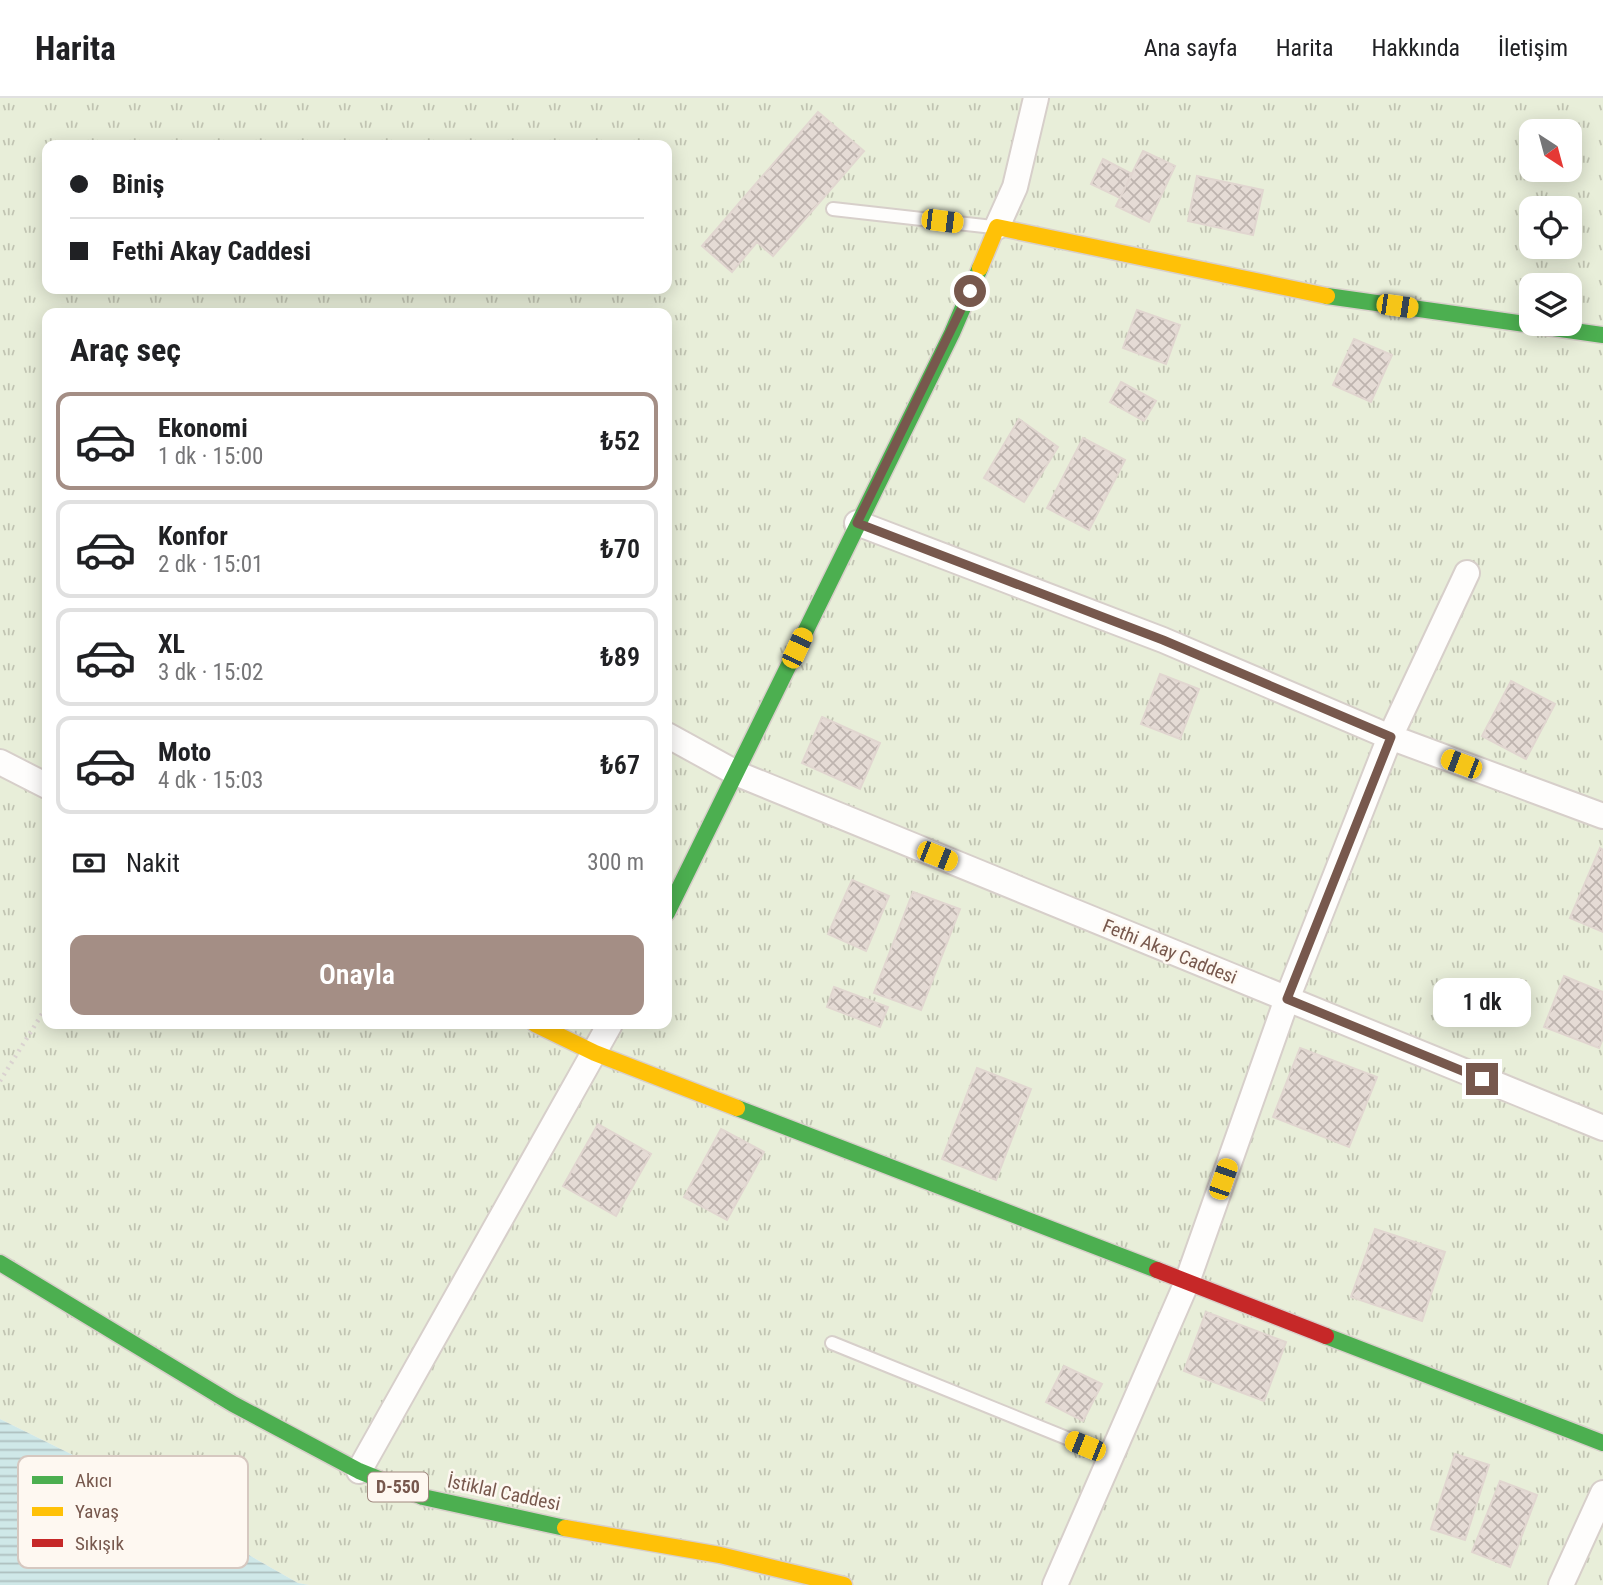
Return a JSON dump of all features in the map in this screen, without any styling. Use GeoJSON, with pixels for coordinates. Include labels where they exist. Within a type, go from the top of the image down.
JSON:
{"type":"FeatureCollection","features":[{"type":"Feature","properties":{"kind":"street"},"geometry":{"type":"LineString","coordinates":[[672,903],[738,774],[857,523],[952,333],[1015,187],[1036,98]]}},
{"type":"Feature","properties":{"kind":"street"},"geometry":{"type":"LineString","coordinates":[[997,228],[1291,291],[1603,335]]}},
{"type":"Feature","properties":{"kind":"street"},"geometry":{"type":"LineString","coordinates":[[857,523],[1163,640],[1391,737],[1603,816]]}},
{"type":"Feature","properties":{"kind":"street"},"geometry":{"type":"LineString","coordinates":[[1055,1585],[1187,1282],[1287,999],[1391,737],[1467,573]]}},
{"type":"Feature","properties":{"kind":"street","name":"Fethi Akay Caddesi"},"geometry":{"type":"LineString","coordinates":[[672,738],[738,774],[1603,1128]]}},
{"type":"Feature","properties":{"kind":"street"},"geometry":{"type":"LineString","coordinates":[[0,762],[42,783]]}},
{"type":"Feature","properties":{"kind":"street"},"geometry":{"type":"LineString","coordinates":[[546,1029],[596,1053],[1603,1443]]}},
{"type":"Feature","properties":{"kind":"street"},"geometry":{"type":"LineString","coordinates":[[359,1471],[608,1029]]}},
{"type":"Feature","properties":{"kind":"street","name":"İstiklal Caddesi"},"geometry":{"type":"LineString","coordinates":[[0,1263],[233,1404],[359,1471],[423,1497],[614,1538],[720,1555],[844,1585]]}},
{"type":"Feature","properties":{"kind":"street"},"geometry":{"type":"LineString","coordinates":[[1560,1585],[1603,1493]]}},
{"type":"Feature","properties":{"kind":"lane"},"geometry":{"type":"LineString","coordinates":[[833,209],[997,228]]}},
{"type":"Feature","properties":{"kind":"lane"},"geometry":{"type":"LineString","coordinates":[[832,1343],[1111,1456]]}},
{"type":"Feature","properties":{"kind":"path"},"geometry":{"type":"LineString","coordinates":[[0,1082],[42,1014]]}},
{"type":"Feature","properties":{"kind":"green space"},"geometry":{"type":"Polygon","coordinates":[[[0,98],[1603,98],[1603,1585],[309,1585],[298,1583],[248,1555],[248,1456],[75,1456],[0,1419],[0,98]]]}},
{"type":"Feature","properties":{"kind":"water"},"geometry":{"type":"Polygon","coordinates":[[[0,1419],[75,1456],[18,1456],[18,1568],[248,1568],[248,1555],[298,1583],[309,1585],[0,1585],[0,1419]]]}},
{"type":"Feature","properties":{"kind":"building"},"geometry":{"type":"Polygon","coordinates":[[[818,112],[864,151],[773,256],[757,242],[732,272],[702,246],[818,112]]]}},
{"type":"Feature","properties":{"kind":"building"},"geometry":{"type":"Polygon","coordinates":[[[1143,151],[1175,166],[1149,222],[1116,206],[1143,151]]]}},
{"type":"Feature","properties":{"kind":"building"},"geometry":{"type":"Polygon","coordinates":[[[1103,159],[1132,174],[1120,198],[1091,184],[1103,159]]]}},
{"type":"Feature","properties":{"kind":"building"},"geometry":{"type":"Polygon","coordinates":[[[1197,176],[1263,190],[1253,235],[1188,221],[1197,176]]]}},
{"type":"Feature","properties":{"kind":"building"},"geometry":{"type":"Polygon","coordinates":[[[1137,310],[1180,325],[1166,364],[1123,348],[1137,310]]]}},
{"type":"Feature","properties":{"kind":"building"},"geometry":{"type":"Polygon","coordinates":[[[1354,339],[1392,355],[1371,402],[1333,385],[1354,339]]]}},
{"type":"Feature","properties":{"kind":"building"},"geometry":{"type":"Polygon","coordinates":[[[1121,382],[1156,401],[1144,421],[1110,402],[1121,382]]]}},
{"type":"Feature","properties":{"kind":"building"},"geometry":{"type":"Polygon","coordinates":[[[1019,419],[1058,447],[1024,502],[984,478],[1019,419]]]}},
{"type":"Feature","properties":{"kind":"building"},"geometry":{"type":"Polygon","coordinates":[[[1083,438],[1125,460],[1089,530],[1047,508],[1083,438]]]}},
{"type":"Feature","properties":{"kind":"building"},"geometry":{"type":"Polygon","coordinates":[[[1160,674],[1199,689],[1180,739],[1141,724],[1160,674]]]}},
{"type":"Feature","properties":{"kind":"building"},"geometry":{"type":"Polygon","coordinates":[[[1511,681],[1555,704],[1526,759],[1482,736],[1511,681]]]}},
{"type":"Feature","properties":{"kind":"building"},"geometry":{"type":"Polygon","coordinates":[[[822,717],[880,743],[860,789],[802,763],[822,717]]]}},
{"type":"Feature","properties":{"kind":"building"},"geometry":{"type":"Polygon","coordinates":[[[1600,848],[1603,850],[1603,932],[1570,918],[1600,848]]]}},
{"type":"Feature","properties":{"kind":"building"},"geometry":{"type":"Polygon","coordinates":[[[852,880],[889,896],[866,951],[828,934],[852,880]]]}},
{"type":"Feature","properties":{"kind":"building"},"geometry":{"type":"Polygon","coordinates":[[[913,892],[960,909],[921,1010],[874,993],[913,892]]]}},
{"type":"Feature","properties":{"kind":"building"},"geometry":{"type":"Polygon","coordinates":[[[1564,976],[1603,992],[1603,1038],[1599,1048],[1544,1027],[1564,976]]]}},
{"type":"Feature","properties":{"kind":"building"},"geometry":{"type":"Polygon","coordinates":[[[834,987],[888,1007],[880,1027],[827,1007],[834,987]]]}},
{"type":"Feature","properties":{"kind":"building"},"geometry":{"type":"Polygon","coordinates":[[[1300,1048],[1377,1077],[1349,1147],[1273,1117],[1300,1048]]]}},
{"type":"Feature","properties":{"kind":"building"},"geometry":{"type":"Polygon","coordinates":[[[977,1068],[1031,1089],[996,1180],[942,1159],[977,1068]]]}},
{"type":"Feature","properties":{"kind":"building"},"geometry":{"type":"Polygon","coordinates":[[[598,1124],[651,1154],[616,1216],[563,1186],[598,1124]]]}},
{"type":"Feature","properties":{"kind":"building"},"geometry":{"type":"Polygon","coordinates":[[[721,1129],[764,1152],[727,1220],[684,1197],[721,1129]]]}},
{"type":"Feature","properties":{"kind":"building"},"geometry":{"type":"Polygon","coordinates":[[[1375,1229],[1445,1252],[1422,1321],[1351,1297],[1375,1229]]]}},
{"type":"Feature","properties":{"kind":"building"},"geometry":{"type":"Polygon","coordinates":[[[1206,1312],[1286,1342],[1264,1401],[1184,1371],[1206,1312]]]}},
{"type":"Feature","properties":{"kind":"building"},"geometry":{"type":"Polygon","coordinates":[[[1064,1366],[1102,1384],[1083,1421],[1046,1402],[1064,1366]]]}},
{"type":"Feature","properties":{"kind":"building"},"geometry":{"type":"Polygon","coordinates":[[[1455,1454],[1489,1465],[1465,1540],[1431,1529],[1455,1454]]]}},
{"type":"Feature","properties":{"kind":"building"},"geometry":{"type":"Polygon","coordinates":[[[1500,1481],[1537,1495],[1510,1567],[1472,1552],[1500,1481]]]}},
{"type":"Feature","properties":{"kind":"traffic: fast"},"geometry":{"type":"LineString","coordinates":[[672,903],[952,333],[980,268]]}},
{"type":"Feature","properties":{"kind":"traffic: fast"},"geometry":{"type":"LineString","coordinates":[[1327,296],[1603,335]]}},
{"type":"Feature","properties":{"kind":"traffic: fast"},"geometry":{"type":"LineString","coordinates":[[737,1108],[1157,1270]]}},
{"type":"Feature","properties":{"kind":"traffic: fast"},"geometry":{"type":"LineString","coordinates":[[0,1263],[233,1404],[359,1471],[423,1497],[565,1528]]}},
{"type":"Feature","properties":{"kind":"traffic: fast"},"geometry":{"type":"LineString","coordinates":[[1326,1336],[1603,1443]]}},
{"type":"Feature","properties":{"kind":"traffic: slow"},"geometry":{"type":"LineString","coordinates":[[980,268],[997,227],[1327,296]]}},
{"type":"Feature","properties":{"kind":"traffic: slow"},"geometry":{"type":"LineString","coordinates":[[545,1029],[595,1053],[737,1108]]}},
{"type":"Feature","properties":{"kind":"traffic: slow"},"geometry":{"type":"LineString","coordinates":[[565,1528],[720,1555],[844,1585]]}},
{"type":"Feature","properties":{"kind":"traffic: jam"},"geometry":{"type":"LineString","coordinates":[[1157,1270],[1326,1336]]}},
{"type":"Feature","properties":{"kind":"route"},"geometry":{"type":"LineString","coordinates":[[970,291],[952,333],[857,523],[1163,640],[1391,737],[1287,999],[1482,1079]]}}]}
